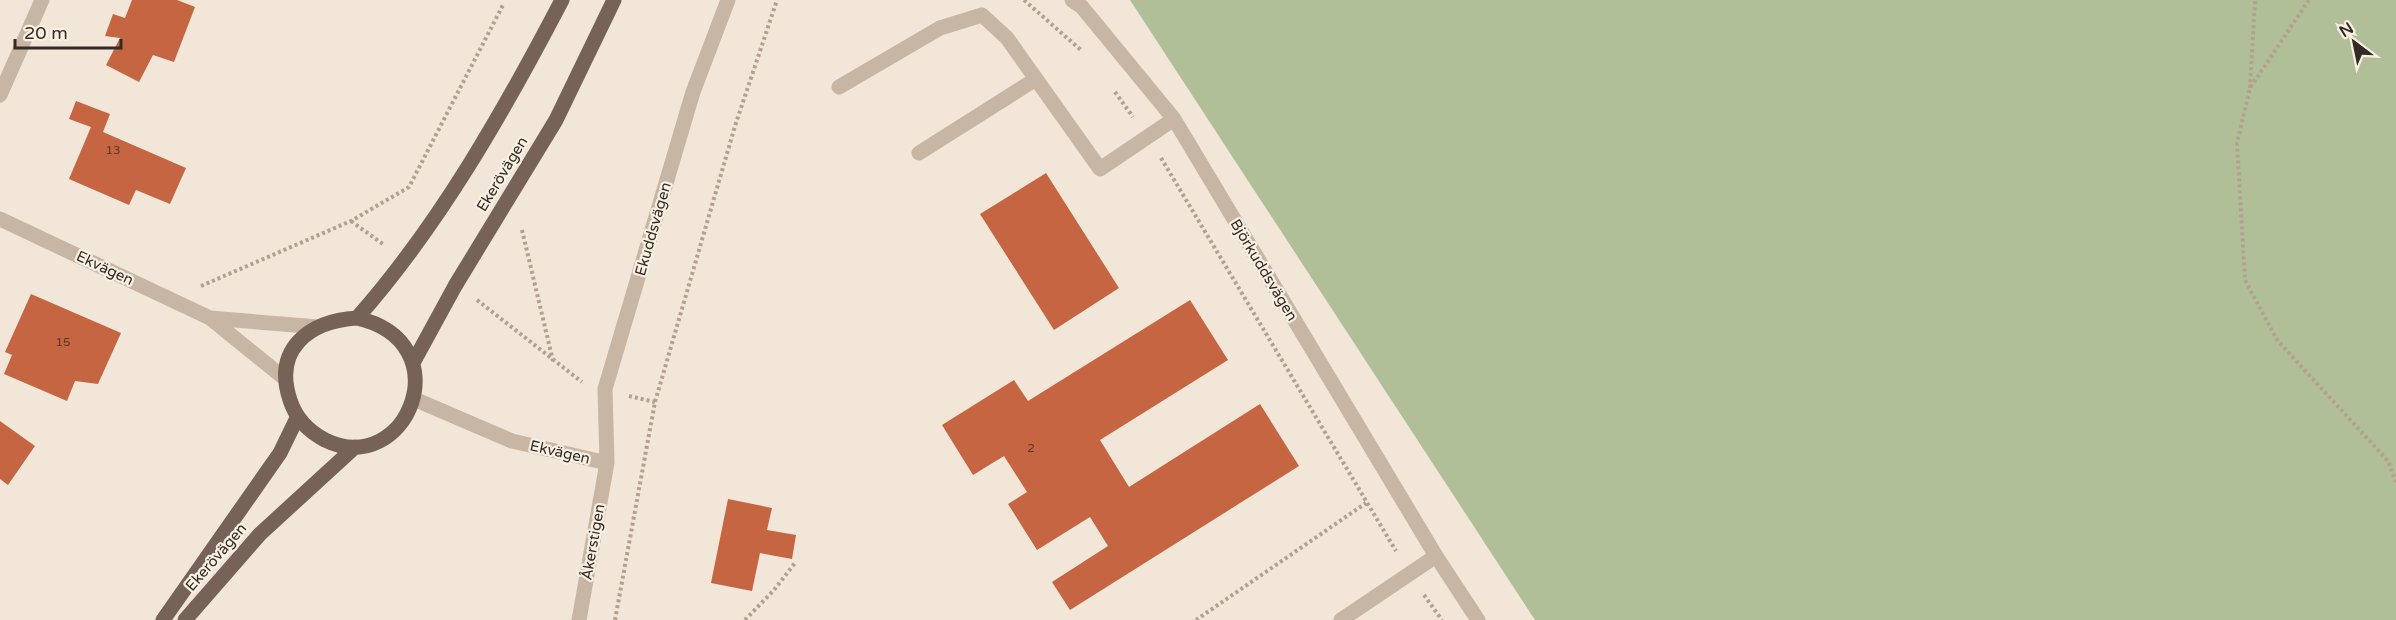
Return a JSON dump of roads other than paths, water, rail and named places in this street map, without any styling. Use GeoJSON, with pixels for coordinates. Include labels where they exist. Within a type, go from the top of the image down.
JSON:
{"type":"FeatureCollection","features":[{"type":"Feature","properties":{"kind":"main road"},"geometry":{"type":"LineString","coordinates":[[357,318],[407,258],[516,88],[562,0]]}},
{"type":"Feature","properties":{"kind":"main road","name":"Ekerövägen"},"geometry":{"type":"LineString","coordinates":[[413,363],[455,286],[556,120],[614,0]]}},
{"type":"Feature","properties":{"kind":"main road"},"geometry":{"type":"LineString","coordinates":[[357,318],[376,323],[393,333],[406,346],[417,381],[414,399],[406,418],[392,433],[375,443],[355,447],[335,444],[314,434],[297,418],[284,378],[288,357],[302,338],[318,327],[337,320],[357,318]]}},
{"type":"Feature","properties":{"kind":"main road","name":"Ekerövägen"},"geometry":{"type":"LineString","coordinates":[[163,620],[280,453],[297,418]]}},
{"type":"Feature","properties":{"kind":"main road","name":"Ekerövägen"},"geometry":{"type":"LineString","coordinates":[[185,620],[260,534],[355,447]]}},
{"type":"Feature","properties":{"kind":"street"},"geometry":{"type":"LineString","coordinates":[[0,94],[42,0]]}},
{"type":"Feature","properties":{"kind":"street","name":"Ekuddsvägen"},"geometry":{"type":"LineString","coordinates":[[606,463],[605,389],[693,92],[728,0]]}},
{"type":"Feature","properties":{"kind":"street","name":"Björkuddsvägen"},"geometry":{"type":"LineString","coordinates":[[1072,0],[1082,7],[1174,119],[1436,556],[1478,620]]}},
{"type":"Feature","properties":{"kind":"street"},"geometry":{"type":"LineString","coordinates":[[839,87],[940,28],[982,15],[1007,38],[1100,169],[1174,119]]}},
{"type":"Feature","properties":{"kind":"street"},"geometry":{"type":"LineString","coordinates":[[919,153],[1036,79]]}},
{"type":"Feature","properties":{"kind":"street","name":"Ekvägen"},"geometry":{"type":"LineString","coordinates":[[0,219],[210,318],[284,378]]}},
{"type":"Feature","properties":{"kind":"street","name":"Ekvägen"},"geometry":{"type":"LineString","coordinates":[[210,318],[318,327]]}},
{"type":"Feature","properties":{"kind":"street","name":"Ekvägen"},"geometry":{"type":"LineString","coordinates":[[414,399],[512,441],[606,463]]}},
{"type":"Feature","properties":{"kind":"street","name":"Åkerstigen"},"geometry":{"type":"LineString","coordinates":[[579,620],[606,463]]}},
{"type":"Feature","properties":{"kind":"street"},"geometry":{"type":"LineString","coordinates":[[1341,620],[1436,556]]}}]}
